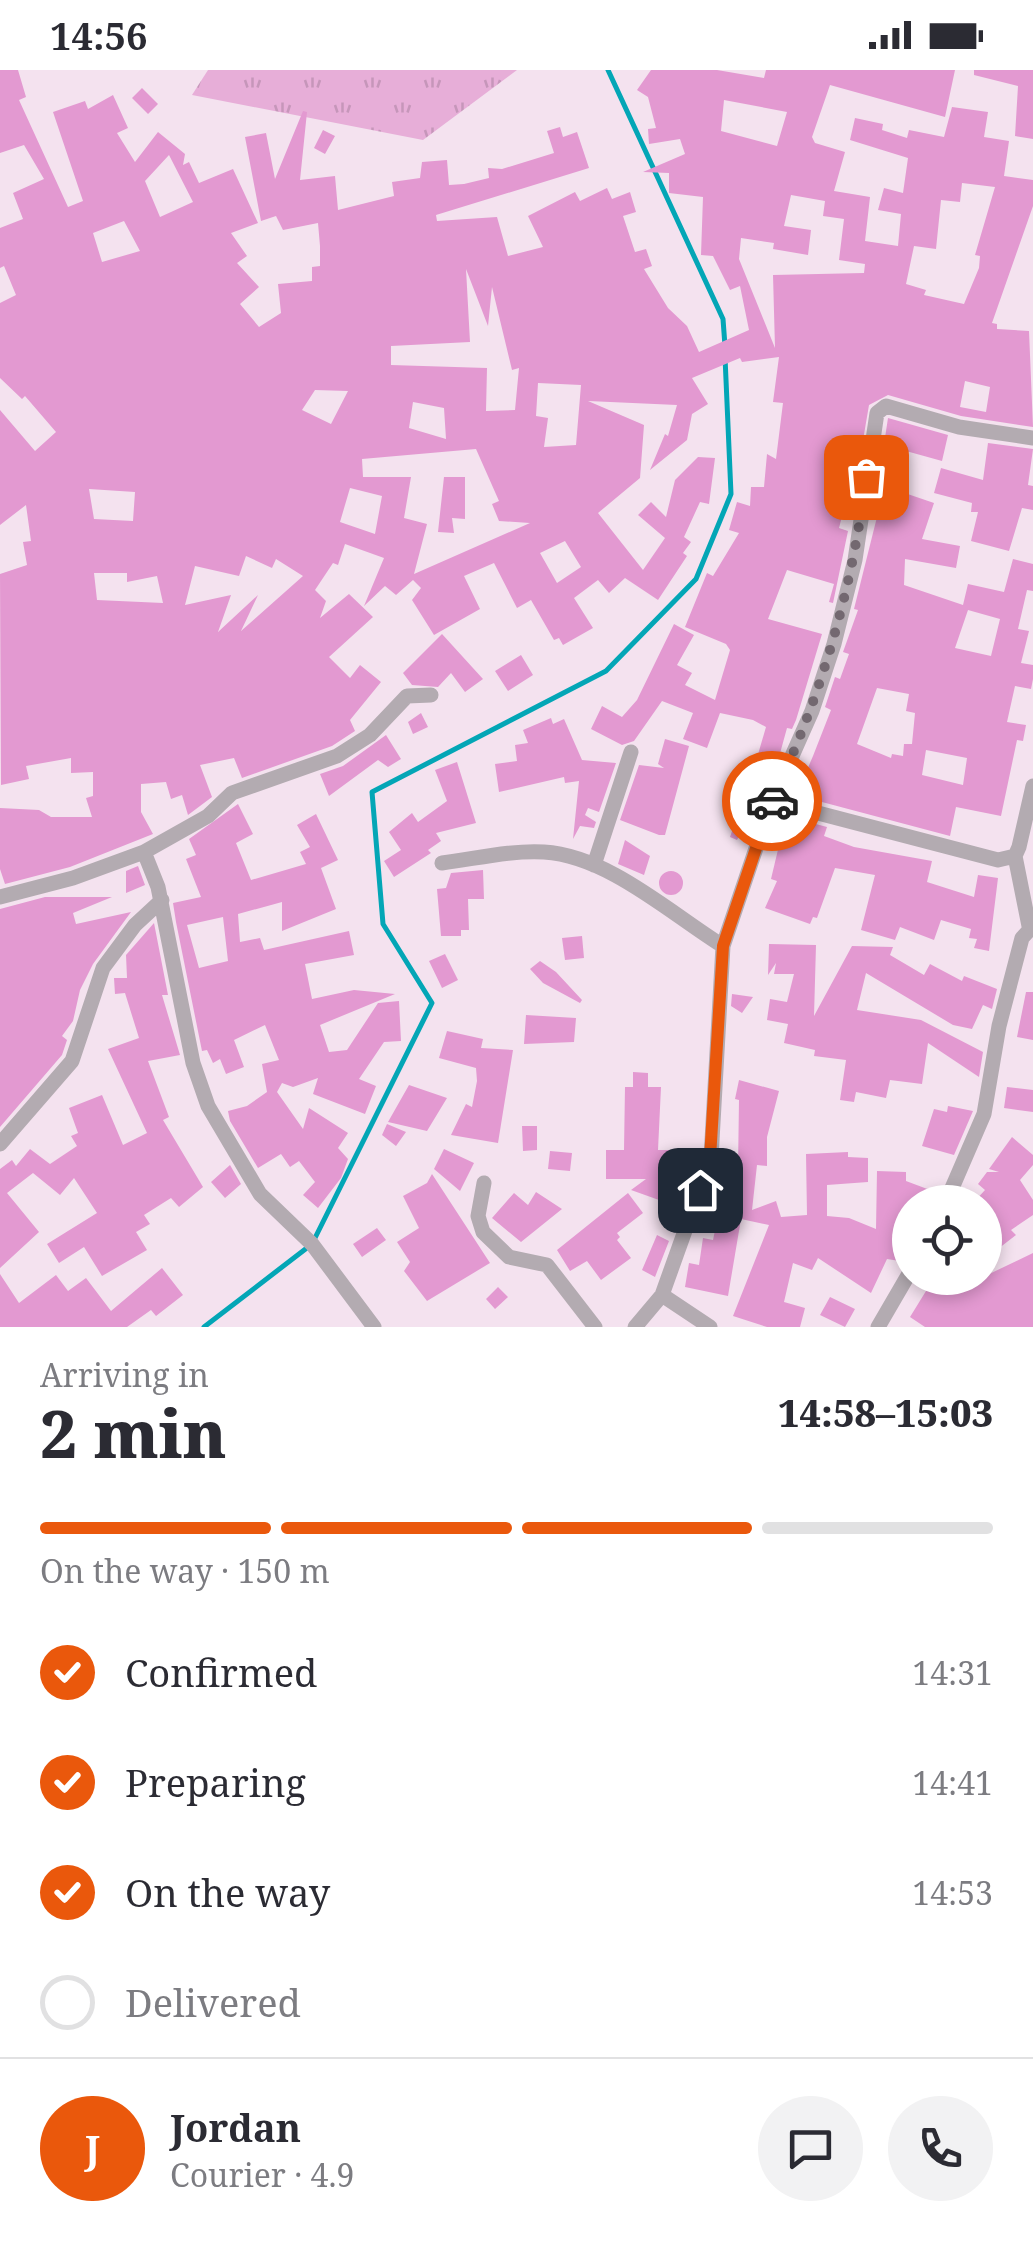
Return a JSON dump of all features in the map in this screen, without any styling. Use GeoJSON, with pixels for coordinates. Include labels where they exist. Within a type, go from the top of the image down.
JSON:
{"type":"FeatureCollection","features":[{"type":"Feature","properties":{"kind":"street"},"geometry":{"type":"LineString","coordinates":[[635,1327],[662,1296],[710,1158],[723,946],[772,801],[812,711],[834,644],[855,560],[878,409],[886,406],[959,428],[1033,438]]}},
{"type":"Feature","properties":{"kind":"street"},"geometry":{"type":"LineString","coordinates":[[0,895],[73,878],[144,852],[208,816],[232,793],[287,776],[355,747],[407,696],[431,694]]}},
{"type":"Feature","properties":{"kind":"street"},"geometry":{"type":"LineString","coordinates":[[594,865],[631,752]]}},
{"type":"Feature","properties":{"kind":"street"},"geometry":{"type":"LineString","coordinates":[[953,1185],[984,1114],[999,1026],[1031,926],[1014,856],[1033,786]]}},
{"type":"Feature","properties":{"kind":"street"},"geometry":{"type":"LineString","coordinates":[[772,801],[967,853],[998,860],[1014,856]]}},
{"type":"Feature","properties":{"kind":"street"},"geometry":{"type":"LineString","coordinates":[[144,852],[162,900],[193,1063],[208,1106],[260,1194],[312,1244],[374,1327]]}},
{"type":"Feature","properties":{"kind":"street"},"geometry":{"type":"LineString","coordinates":[[442,863],[545,852],[594,865],[723,946]]}},
{"type":"Feature","properties":{"kind":"street"},"geometry":{"type":"LineString","coordinates":[[0,1144],[72,1061],[104,968],[135,926],[162,900]]}},
{"type":"Feature","properties":{"kind":"street"},"geometry":{"type":"LineString","coordinates":[[484,1183],[478,1216],[483,1232],[509,1257],[547,1265],[595,1327]]}},
{"type":"Feature","properties":{"kind":"street"},"geometry":{"type":"LineString","coordinates":[[878,1327],[897,1295]]}},
{"type":"Feature","properties":{"kind":"street"},"geometry":{"type":"LineString","coordinates":[[662,1296],[710,1327]]}},
{"type":"Feature","properties":{"kind":"green space"},"geometry":{"type":"Polygon","coordinates":[[[208,70],[517,70],[423,140],[192,95],[208,70]]]}},
{"type":"Feature","properties":{"kind":"building"},"geometry":{"type":"Polygon","coordinates":[[[0,70],[18,70],[26,97],[19,100],[68,207],[83,201],[53,112],[85,101],[88,109],[113,95],[128,128],[117,133],[135,162],[158,132],[185,154],[183,165],[189,162],[199,183],[233,169],[258,223],[231,233],[247,256],[237,263],[259,287],[240,304],[259,327],[281,313],[278,284],[312,281],[312,267],[320,266],[320,246],[318,223],[283,230],[276,216],[261,221],[245,137],[266,133],[275,179],[303,111],[307,112],[300,180],[335,176],[338,210],[394,196],[392,182],[420,178],[422,162],[447,160],[449,185],[489,178],[488,168],[502,169],[554,153],[547,131],[560,127],[563,137],[577,132],[589,168],[436,215],[437,221],[497,217],[508,256],[543,247],[528,216],[575,192],[580,201],[607,188],[612,199],[630,192],[636,212],[623,216],[635,252],[646,249],[652,266],[644,269],[668,308],[687,326],[699,352],[749,330],[740,286],[730,290],[713,256],[701,255],[703,197],[669,193],[669,173],[643,172],[685,154],[680,139],[649,144],[648,129],[656,128],[648,97],[637,90],[651,70],[717,70],[764,78],[766,70],[955,70],[945,117],[830,85],[812,137],[815,143],[845,152],[834,191],[870,197],[865,241],[898,246],[901,214],[878,210],[884,188],[903,193],[908,158],[850,140],[855,118],[883,124],[882,130],[907,138],[909,130],[944,137],[952,107],[988,112],[984,137],[1009,141],[1004,176],[1033,180],[1033,206],[992,323],[997,324],[997,329],[1029,331],[1033,427],[961,416],[888,395],[869,405],[853,499],[847,497],[839,528],[848,531],[833,603],[829,602],[834,584],[787,570],[768,619],[822,634],[796,720],[792,729],[787,728],[779,757],[737,840],[730,837],[739,811],[726,805],[744,770],[752,775],[766,727],[720,713],[707,748],[683,739],[693,713],[662,701],[634,741],[622,745],[591,729],[602,706],[622,717],[637,700],[674,624],[694,635],[677,665],[692,673],[685,685],[715,700],[730,650],[726,644],[685,627],[707,573],[713,576],[739,533],[729,530],[737,502],[750,506],[751,487],[764,487],[767,454],[776,459],[783,403],[773,402],[779,357],[742,362],[740,358],[692,378],[708,404],[692,414],[687,440],[650,470],[665,434],[668,436],[677,405],[588,401],[644,425],[640,478],[598,513],[643,570],[665,538],[638,515],[651,502],[666,517],[675,480],[698,457],[715,458],[709,504],[700,502],[684,537],[691,542],[683,553],[687,556],[658,600],[625,578],[609,593],[598,580],[574,598],[593,628],[563,645],[559,638],[554,640],[531,600],[517,608],[494,563],[464,576],[480,609],[434,635],[412,600],[421,588],[413,580],[396,595],[385,586],[364,606],[384,558],[345,544],[338,565],[333,563],[315,590],[326,601],[320,618],[349,594],[373,617],[329,657],[350,678],[360,665],[381,682],[350,720],[355,731],[332,746],[242,778],[234,758],[200,765],[212,797],[188,815],[182,795],[171,799],[166,782],[141,784],[141,812],[153,834],[70,867],[5,884],[0,869],[0,808],[39,810],[51,817],[92,817],[86,798],[93,796],[93,772],[71,773],[71,758],[26,766],[29,779],[1,785],[0,574],[27,565],[23,542],[31,541],[26,505],[0,525],[0,410],[35,451],[56,432],[25,396],[22,399],[0,378],[0,303],[16,295],[4,266],[0,268],[0,228],[23,219],[13,193],[44,179],[24,145],[0,153],[0,70]],[[724,100],[721,131],[777,146],[787,112],[724,100]],[[169,155],[145,181],[160,217],[193,202],[169,155]],[[962,183],[960,202],[941,200],[936,249],[914,246],[906,284],[926,290],[924,295],[964,304],[979,268],[980,256],[975,255],[995,187],[962,183]],[[791,195],[784,226],[811,230],[808,255],[773,249],[774,243],[741,238],[739,259],[775,348],[773,275],[864,273],[865,264],[839,260],[844,219],[823,216],[825,201],[791,195]],[[124,221],[93,233],[102,262],[140,251],[124,221]],[[466,269],[470,342],[391,346],[391,365],[487,368],[486,411],[515,410],[519,368],[512,370],[492,287],[488,326],[466,269]],[[965,381],[960,407],[986,412],[990,387],[965,381]],[[538,383],[536,416],[548,418],[544,447],[576,445],[581,385],[538,383]],[[315,390],[302,410],[331,424],[348,391],[315,390]],[[413,402],[409,428],[446,439],[444,408],[413,402]],[[476,449],[362,459],[363,477],[411,477],[404,518],[427,524],[414,574],[530,523],[499,521],[492,504],[499,501],[476,449]],[[350,488],[340,522],[375,534],[382,496],[350,488]],[[89,489],[94,519],[133,521],[135,492],[89,489]],[[565,541],[540,553],[557,583],[581,567],[565,541]],[[246,556],[239,576],[195,566],[185,605],[231,595],[218,632],[258,595],[241,631],[303,576],[276,559],[272,568],[246,556]],[[94,573],[97,600],[163,603],[157,576],[127,582],[127,573],[94,573]]]}},
{"type":"Feature","properties":{"kind":"building"},"geometry":{"type":"Polygon","coordinates":[[[974,70],[1033,70],[1033,139],[1015,136],[1018,86],[974,75],[974,70]]]}},
{"type":"Feature","properties":{"kind":"building"},"geometry":{"type":"Polygon","coordinates":[[[142,88],[158,104],[148,114],[132,98],[142,88]]]}},
{"type":"Feature","properties":{"kind":"building"},"geometry":{"type":"Polygon","coordinates":[[[323,130],[335,136],[325,154],[314,148],[323,130]]]}},
{"type":"Feature","properties":{"kind":"building"},"geometry":{"type":"Polygon","coordinates":[[[888,418],[948,435],[942,461],[906,451],[893,489],[934,503],[922,539],[960,546],[956,568],[905,559],[904,585],[963,605],[968,584],[1004,592],[1013,559],[1033,564],[1033,591],[1027,590],[1018,629],[1029,631],[1021,663],[1033,665],[1033,679],[1031,689],[1015,686],[1007,722],[1026,725],[1023,741],[1017,740],[1001,816],[956,807],[950,836],[788,793],[794,780],[801,784],[831,710],[825,707],[835,677],[840,679],[849,654],[843,652],[858,610],[854,609],[880,505],[875,503],[888,418]],[[968,610],[955,648],[991,656],[1000,619],[968,610]],[[877,688],[857,744],[891,758],[892,754],[903,756],[904,744],[912,744],[915,713],[906,711],[909,694],[877,688]],[[926,750],[922,775],[963,785],[967,758],[926,750]]]}},
{"type":"Feature","properties":{"kind":"building"},"geometry":{"type":"Polygon","coordinates":[[[988,443],[1033,449],[1028,485],[1033,486],[1033,510],[1022,508],[1009,551],[971,541],[978,512],[971,512],[972,503],[934,493],[941,468],[983,480],[988,443]]]}},
{"type":"Feature","properties":{"kind":"building"},"geometry":{"type":"Polygon","coordinates":[[[444,477],[465,477],[465,519],[452,518],[454,533],[438,532],[444,477]]]}},
{"type":"Feature","properties":{"kind":"building"},"geometry":{"type":"Polygon","coordinates":[[[442,634],[483,679],[465,692],[451,673],[438,687],[412,685],[403,673],[442,634]]]}},
{"type":"Feature","properties":{"kind":"building"},"geometry":{"type":"Polygon","coordinates":[[[521,655],[533,675],[508,691],[495,671],[521,655]]]}},
{"type":"Feature","properties":{"kind":"building"},"geometry":{"type":"Polygon","coordinates":[[[421,713],[428,727],[413,734],[408,722],[421,713]]]}},
{"type":"Feature","properties":{"kind":"building"},"geometry":{"type":"Polygon","coordinates":[[[551,718],[553,724],[564,719],[582,760],[616,763],[599,812],[588,808],[585,815],[596,822],[594,828],[580,826],[573,839],[579,781],[565,783],[564,777],[499,792],[495,764],[517,761],[515,745],[528,743],[523,730],[551,718]]]}},
{"type":"Feature","properties":{"kind":"building"},"geometry":{"type":"Polygon","coordinates":[[[386,735],[401,759],[388,767],[378,760],[329,796],[320,774],[343,766],[386,735]]]}},
{"type":"Feature","properties":{"kind":"building"},"geometry":{"type":"Polygon","coordinates":[[[665,739],[689,746],[665,835],[659,835],[620,820],[639,765],[664,768],[658,764],[665,739]]]}},
{"type":"Feature","properties":{"kind":"building"},"geometry":{"type":"Polygon","coordinates":[[[457,762],[476,823],[436,833],[441,841],[428,850],[431,853],[394,877],[384,861],[401,850],[389,832],[412,813],[418,822],[447,801],[435,770],[457,762]]]}},
{"type":"Feature","properties":{"kind":"building"},"geometry":{"type":"Polygon","coordinates":[[[238,804],[253,834],[236,843],[251,880],[306,864],[300,852],[310,847],[297,825],[316,814],[338,860],[321,868],[336,909],[282,931],[282,902],[238,914],[240,942],[260,938],[264,950],[349,931],[354,955],[305,964],[312,999],[354,990],[395,994],[320,1025],[329,1052],[347,1050],[378,1003],[399,1001],[401,1041],[384,1042],[359,1079],[376,1086],[365,1114],[313,1094],[318,1078],[293,1087],[282,1083],[277,1092],[303,1129],[309,1108],[348,1133],[338,1148],[348,1159],[341,1178],[318,1208],[303,1195],[315,1182],[299,1161],[290,1167],[281,1154],[258,1168],[230,1121],[228,1111],[247,1106],[267,1092],[262,1064],[279,1060],[265,1025],[234,1040],[244,1067],[226,1074],[220,1059],[213,1063],[207,1050],[202,1051],[173,903],[201,897],[186,859],[196,855],[189,839],[238,804]],[[223,917],[187,925],[199,968],[228,961],[223,917]]]}},
{"type":"Feature","properties":{"kind":"building"},"geometry":{"type":"Polygon","coordinates":[[[786,816],[827,827],[824,836],[854,847],[932,861],[927,882],[974,897],[978,875],[998,878],[989,951],[974,948],[977,939],[969,938],[971,929],[941,920],[934,940],[900,927],[895,940],[861,930],[875,875],[835,868],[817,918],[813,917],[810,924],[765,908],[777,881],[771,879],[786,816]]]}},
{"type":"Feature","properties":{"kind":"building"},"geometry":{"type":"Polygon","coordinates":[[[625,840],[650,856],[644,875],[618,864],[625,840]]]}},
{"type":"Feature","properties":{"kind":"building"},"geometry":{"type":"Polygon","coordinates":[[[138,866],[145,885],[126,893],[126,871],[138,866]]]}},
{"type":"Feature","properties":{"kind":"building"},"geometry":{"type":"Polygon","coordinates":[[[483,870],[484,899],[468,899],[469,930],[461,930],[461,936],[441,936],[437,889],[446,888],[451,873],[483,870]]]}},
{"type":"Feature","properties":{"kind":"building"},"geometry":{"type":"Polygon","coordinates":[[[671,871],[683,883],[671,895],[659,883],[671,871]]]}},
{"type":"Feature","properties":{"kind":"building"},"geometry":{"type":"Polygon","coordinates":[[[45,897],[112,897],[73,913],[76,924],[131,912],[93,964],[80,990],[73,1021],[62,1036],[67,1040],[62,1055],[0,1127],[0,909],[45,897]]]}},
{"type":"Feature","properties":{"kind":"building"},"geometry":{"type":"Polygon","coordinates":[[[154,923],[168,995],[162,995],[180,1055],[148,1061],[169,1117],[163,1120],[203,1187],[179,1207],[171,1198],[144,1215],[150,1224],[136,1232],[147,1250],[102,1276],[84,1247],[59,1263],[47,1244],[97,1213],[74,1178],[60,1195],[33,1173],[7,1193],[39,1232],[0,1268],[0,1169],[12,1160],[16,1166],[30,1149],[50,1164],[77,1146],[71,1136],[78,1133],[69,1108],[102,1095],[123,1145],[147,1133],[108,1049],[139,1038],[125,993],[115,994],[114,978],[127,978],[126,955],[154,923]]]}},
{"type":"Feature","properties":{"kind":"building"},"geometry":{"type":"Polygon","coordinates":[[[582,936],[584,958],[565,960],[562,938],[582,936]]]}},
{"type":"Feature","properties":{"kind":"building"},"geometry":{"type":"Polygon","coordinates":[[[769,944],[816,945],[814,1016],[852,946],[893,947],[890,955],[924,975],[930,964],[962,981],[964,976],[997,989],[992,1009],[983,1005],[972,1029],[953,1025],[866,973],[857,1010],[921,1020],[983,1052],[979,1077],[928,1043],[922,1084],[890,1080],[886,1098],[856,1092],[854,1102],[840,1100],[846,1060],[814,1056],[815,1050],[784,1043],[788,1024],[767,1020],[770,999],[787,1002],[794,974],[774,974],[776,963],[768,975],[769,944]]]}},
{"type":"Feature","properties":{"kind":"building"},"geometry":{"type":"Polygon","coordinates":[[[445,954],[458,980],[442,988],[429,961],[445,954]]]}},
{"type":"Feature","properties":{"kind":"building"},"geometry":{"type":"Polygon","coordinates":[[[540,961],[556,972],[582,1000],[580,1003],[543,983],[530,969],[540,961]]]}},
{"type":"Feature","properties":{"kind":"building"},"geometry":{"type":"Polygon","coordinates":[[[1026,992],[1033,992],[1033,1040],[1017,1037],[1026,992]]]}},
{"type":"Feature","properties":{"kind":"building"},"geometry":{"type":"Polygon","coordinates":[[[732,994],[753,997],[742,1013],[731,1006],[732,994]]]}},
{"type":"Feature","properties":{"kind":"building"},"geometry":{"type":"Polygon","coordinates":[[[526,1015],[576,1018],[574,1042],[524,1044],[526,1015]]]}},
{"type":"Feature","properties":{"kind":"building"},"geometry":{"type":"Polygon","coordinates":[[[447,1031],[483,1039],[481,1048],[513,1050],[498,1143],[451,1135],[466,1104],[472,1107],[477,1081],[476,1068],[439,1058],[447,1031]]]}},
{"type":"Feature","properties":{"kind":"building"},"geometry":{"type":"Polygon","coordinates":[[[633,1072],[648,1073],[648,1087],[661,1087],[658,1150],[677,1150],[678,1186],[659,1200],[631,1190],[646,1179],[606,1179],[606,1150],[624,1150],[625,1087],[633,1087],[633,1072]]]}},
{"type":"Feature","properties":{"kind":"building"},"geometry":{"type":"Polygon","coordinates":[[[739,1080],[779,1091],[767,1137],[767,1166],[757,1165],[752,1210],[776,1201],[781,1217],[807,1215],[806,1154],[848,1152],[848,1157],[868,1158],[868,1182],[827,1185],[827,1216],[849,1218],[876,1229],[877,1171],[906,1172],[906,1181],[917,1185],[892,1185],[892,1260],[887,1259],[871,1293],[818,1258],[812,1270],[793,1263],[784,1302],[805,1308],[800,1327],[767,1327],[733,1316],[769,1225],[741,1219],[728,1296],[685,1287],[689,1263],[699,1265],[703,1238],[713,1240],[728,1167],[738,1168],[739,1100],[735,1099],[739,1080]]]}},
{"type":"Feature","properties":{"kind":"building"},"geometry":{"type":"Polygon","coordinates":[[[409,1085],[447,1098],[427,1131],[388,1122],[409,1085]]]}},
{"type":"Feature","properties":{"kind":"building"},"geometry":{"type":"Polygon","coordinates":[[[1007,1087],[1033,1090],[1033,1112],[1004,1108],[1007,1087]]]}},
{"type":"Feature","properties":{"kind":"building"},"geometry":{"type":"Polygon","coordinates":[[[948,1106],[973,1111],[954,1155],[922,1146],[934,1109],[947,1112],[948,1106]]]}},
{"type":"Feature","properties":{"kind":"building"},"geometry":{"type":"Polygon","coordinates":[[[387,1124],[406,1132],[396,1146],[382,1135],[387,1124]]]}},
{"type":"Feature","properties":{"kind":"building"},"geometry":{"type":"Polygon","coordinates":[[[522,1126],[537,1126],[537,1150],[523,1151],[522,1126]]]}},
{"type":"Feature","properties":{"kind":"building"},"geometry":{"type":"Polygon","coordinates":[[[1012,1137],[1033,1155],[1033,1165],[1020,1180],[1033,1200],[1033,1215],[1011,1230],[1016,1235],[1002,1246],[1002,1185],[978,1184],[987,1172],[999,1172],[989,1169],[1012,1137]]]}},
{"type":"Feature","properties":{"kind":"building"},"geometry":{"type":"Polygon","coordinates":[[[444,1149],[474,1163],[460,1191],[434,1169],[444,1149]]]}},
{"type":"Feature","properties":{"kind":"building"},"geometry":{"type":"Polygon","coordinates":[[[550,1151],[572,1153],[570,1171],[548,1169],[550,1151]]]}},
{"type":"Feature","properties":{"kind":"building"},"geometry":{"type":"Polygon","coordinates":[[[230,1165],[241,1184],[225,1198],[211,1182],[230,1165]]]}},
{"type":"Feature","properties":{"kind":"building"},"geometry":{"type":"Polygon","coordinates":[[[432,1174],[490,1263],[427,1301],[404,1271],[410,1262],[397,1242],[419,1228],[403,1196],[427,1183],[432,1174]]]}},
{"type":"Feature","properties":{"kind":"building"},"geometry":{"type":"Polygon","coordinates":[[[680,1183],[689,1186],[681,1208],[671,1205],[680,1183]]]}},
{"type":"Feature","properties":{"kind":"building"},"geometry":{"type":"Polygon","coordinates":[[[536,1192],[562,1209],[521,1242],[492,1218],[514,1193],[528,1205],[536,1192]]]}},
{"type":"Feature","properties":{"kind":"building"},"geometry":{"type":"Polygon","coordinates":[[[628,1193],[643,1213],[617,1233],[617,1240],[631,1258],[601,1280],[587,1261],[570,1271],[557,1250],[628,1193]]]}},
{"type":"Feature","properties":{"kind":"building"},"geometry":{"type":"Polygon","coordinates":[[[377,1228],[386,1240],[362,1257],[353,1244],[377,1228]]]}},
{"type":"Feature","properties":{"kind":"building"},"geometry":{"type":"Polygon","coordinates":[[[657,1235],[669,1241],[655,1277],[642,1270],[657,1235]]]}},
{"type":"Feature","properties":{"kind":"building"},"geometry":{"type":"Polygon","coordinates":[[[1033,1253],[1033,1327],[925,1327],[910,1317],[924,1295],[1002,1295],[1002,1268],[1033,1253]]]}},
{"type":"Feature","properties":{"kind":"building"},"geometry":{"type":"Polygon","coordinates":[[[162,1268],[183,1295],[156,1316],[151,1310],[127,1327],[0,1327],[0,1274],[19,1303],[56,1275],[68,1291],[86,1278],[111,1311],[162,1268]]]}},
{"type":"Feature","properties":{"kind":"building"},"geometry":{"type":"Polygon","coordinates":[[[498,1287],[508,1297],[495,1309],[486,1299],[498,1287]]]}},
{"type":"Feature","properties":{"kind":"building"},"geometry":{"type":"Polygon","coordinates":[[[830,1297],[855,1309],[845,1327],[820,1315],[830,1297]]]}},
{"type":"Feature","properties":{"kind":"waterway"},"geometry":{"type":"LineString","coordinates":[[608,70],[723,319],[725,346]]}},
{"type":"Feature","properties":{"kind":"waterway"},"geometry":{"type":"LineString","coordinates":[[204,1327],[312,1244],[432,1003],[383,924],[372,792],[606,671],[696,579],[731,494],[725,357]]}},
{"type":"Feature","properties":{"kind":"way so far"},"geometry":{"type":"LineString","coordinates":[[772,801],[812,711],[834,644],[855,560],[866,477]]}},
{"type":"Feature","properties":{"kind":"route"},"geometry":{"type":"LineString","coordinates":[[700,1190],[710,1158],[714,1118],[723,946],[772,801]]}}]}
